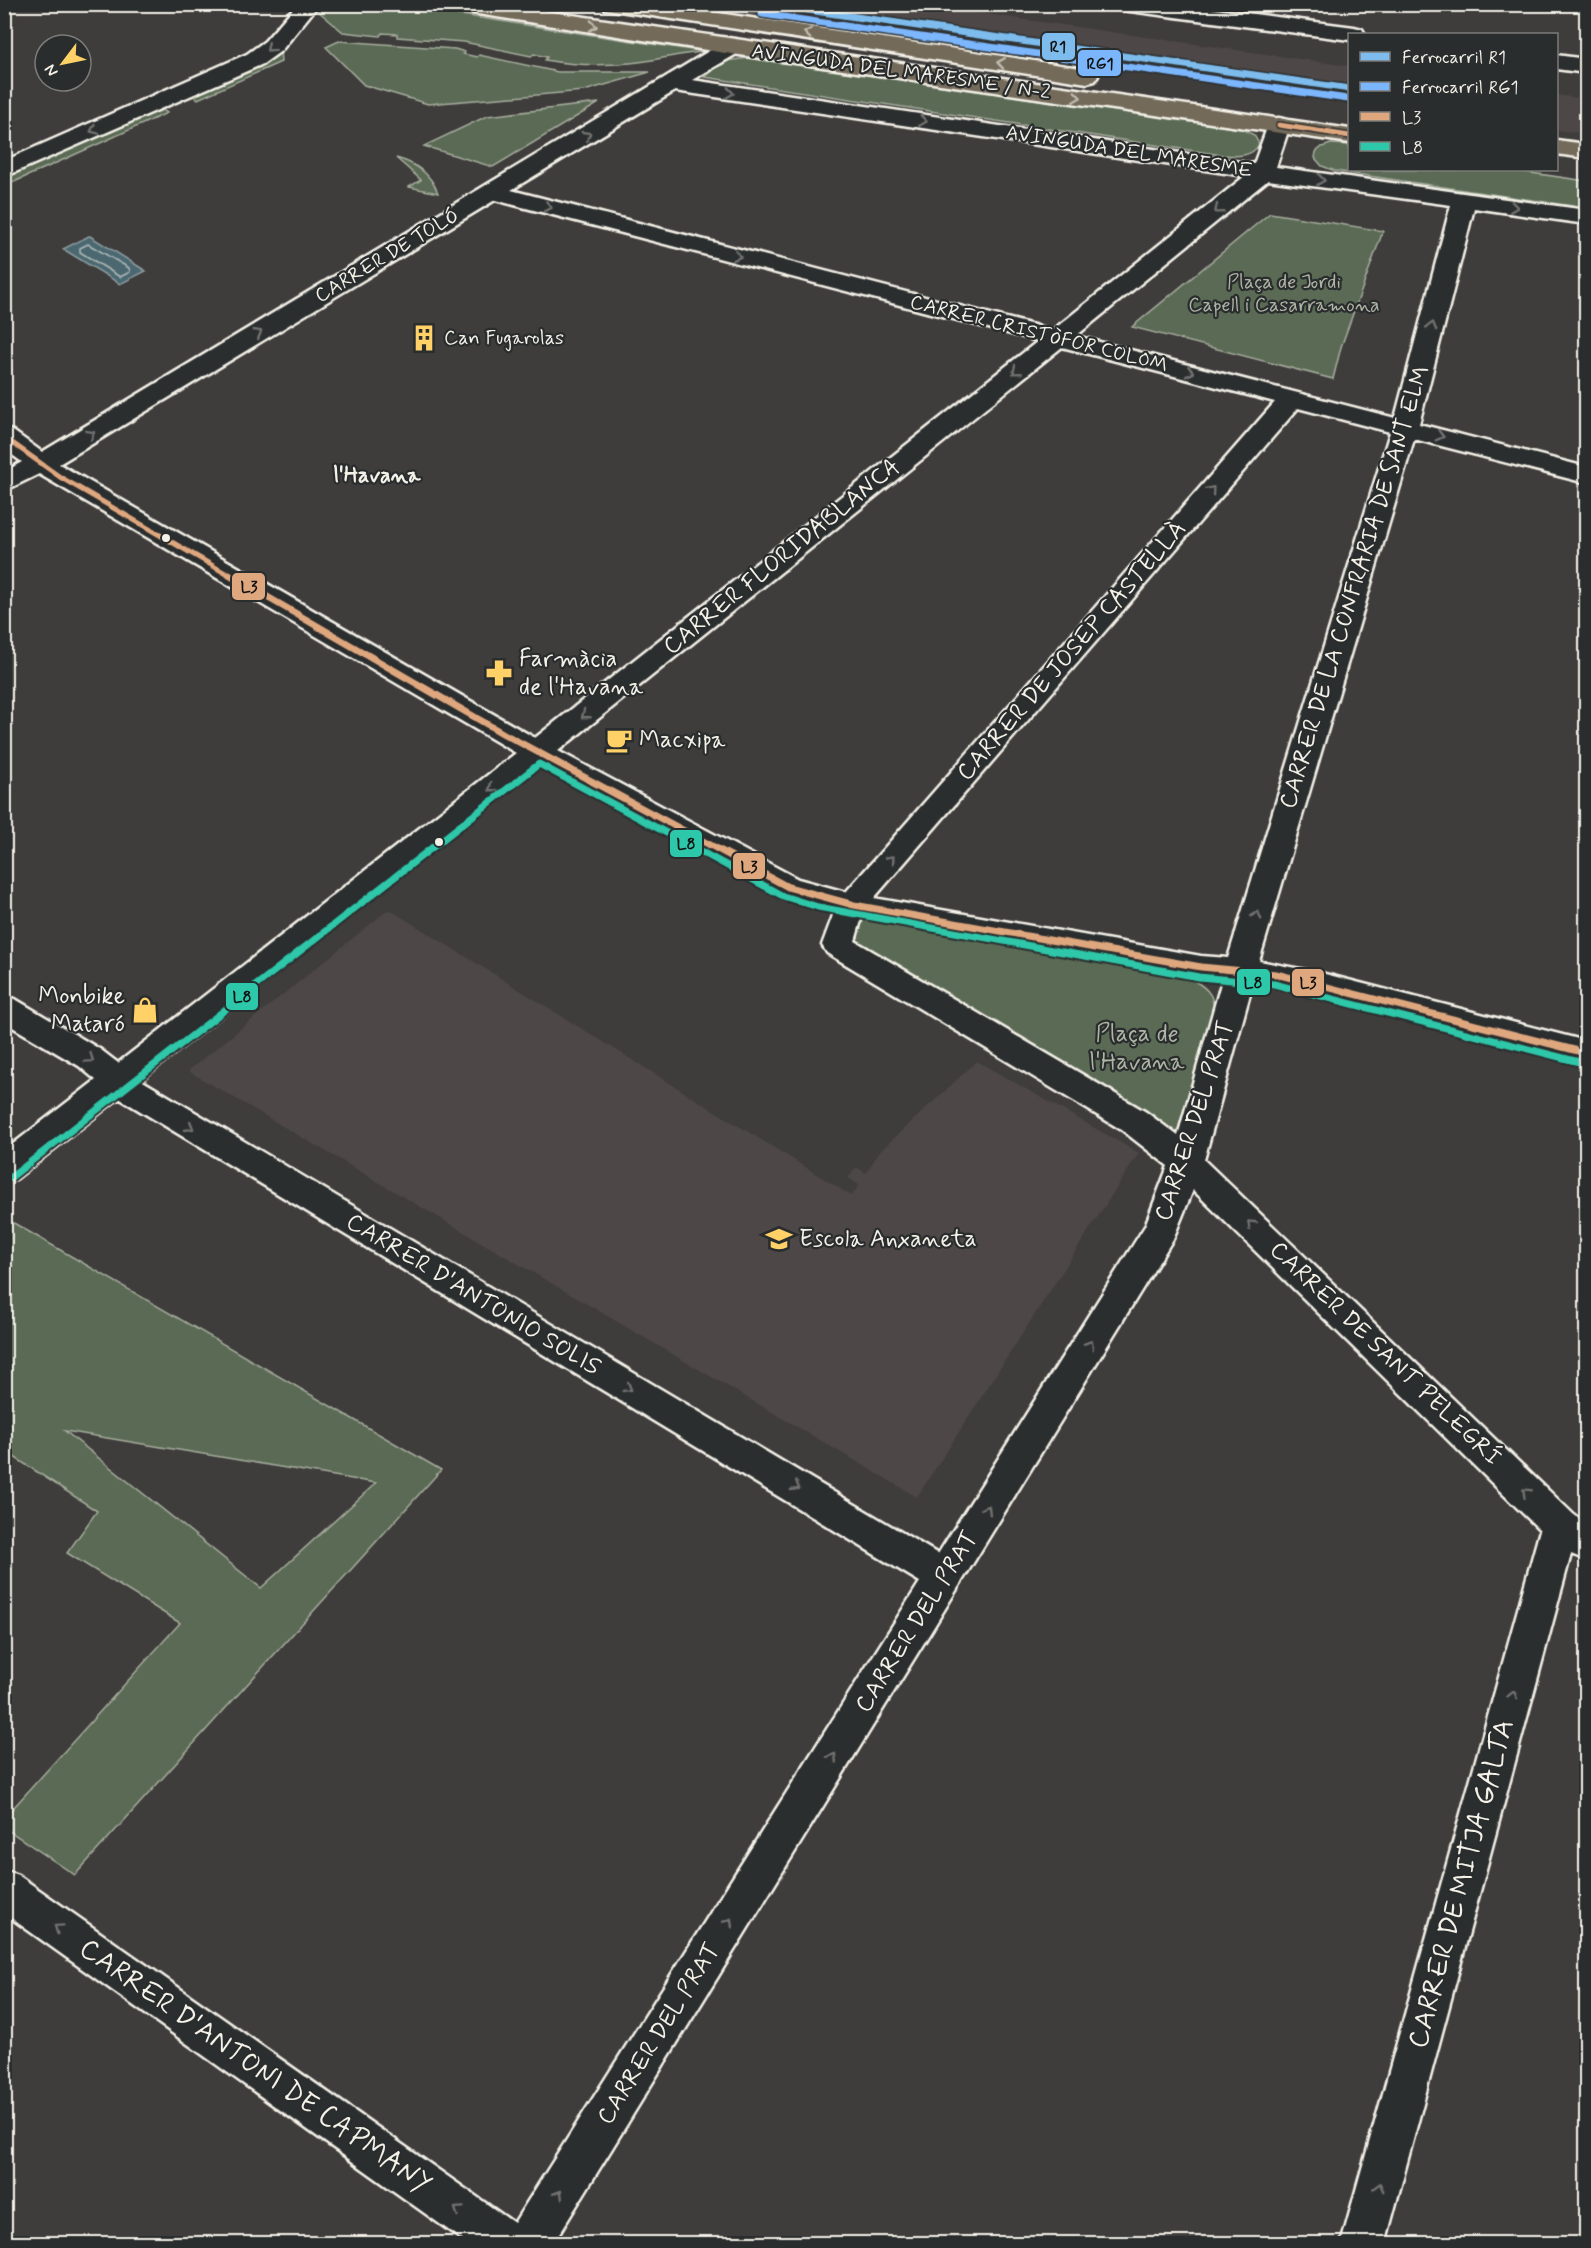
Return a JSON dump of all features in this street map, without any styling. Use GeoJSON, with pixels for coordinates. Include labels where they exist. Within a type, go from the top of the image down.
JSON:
{"type":"FeatureCollection","features":[{"type":"Feature","properties":{"kind":"main road","name":"AVINGUDA DEL MARESME / N-2"},"geometry":{"type":"LineString","coordinates":[[452,4],[732,47],[1279,115],[1348,115]]}},
{"type":"Feature","properties":{"kind":"main road","name":"AVINGUDA DEL MARESME / N-2"},"geometry":{"type":"LineString","coordinates":[[613,4],[1104,78]]}},
{"type":"Feature","properties":{"kind":"main road","name":"AVINGUDA DEL MARESME / N-2"},"geometry":{"type":"LineString","coordinates":[[1279,115],[1348,135]]}},
{"type":"Feature","properties":{"kind":"main road"},"geometry":{"type":"LineString","coordinates":[[1279,115],[1348,122]]}},
{"type":"Feature","properties":{"kind":"main road"},"geometry":{"type":"LineString","coordinates":[[1558,147],[1587,151]]}},
{"type":"Feature","properties":{"kind":"main road"},"geometry":{"type":"LineString","coordinates":[[1558,166],[1587,171]]}},
{"type":"Feature","properties":{"kind":"street"},"geometry":{"type":"LineString","coordinates":[[4,170],[255,59],[273,46],[309,4]]}},
{"type":"Feature","properties":{"kind":"street"},"geometry":{"type":"LineString","coordinates":[[1122,4],[1348,33]]}},
{"type":"Feature","properties":{"kind":"street","name":"CARRER DE TOLÓ"},"geometry":{"type":"LineString","coordinates":[[4,483],[51,470],[491,192],[732,47]]}},
{"type":"Feature","properties":{"kind":"street"},"geometry":{"type":"LineString","coordinates":[[1558,62],[1587,66]]}},
{"type":"Feature","properties":{"kind":"street","name":"AVINGUDA DEL MARESME"},"geometry":{"type":"LineString","coordinates":[[672,84],[1263,172],[1587,217]]}},
{"type":"Feature","properties":{"kind":"street"},"geometry":{"type":"LineString","coordinates":[[1263,172],[1279,115]]}},
{"type":"Feature","properties":{"kind":"street","name":"CARRER FLORIDABLANCA"},"geometry":{"type":"LineString","coordinates":[[4,1170],[538,752],[1263,172]]}},
{"type":"Feature","properties":{"kind":"street","name":"CARRER CRISTÒFOR COLOM"},"geometry":{"type":"LineString","coordinates":[[491,192],[1587,475]]}},
{"type":"Feature","properties":{"kind":"street","name":"CARRER DE LA CONFRARIA DE SANT ELM"},"geometry":{"type":"LineString","coordinates":[[1240,971],[1405,427],[1464,200]]}},
{"type":"Feature","properties":{"kind":"street","name":"CARRER DE JOSEP CASTELLÀ"},"geometry":{"type":"LineString","coordinates":[[854,905],[859,896],[1293,398]]}},
{"type":"Feature","properties":{"kind":"street"},"geometry":{"type":"LineString","coordinates":[[4,437],[51,470],[538,752],[788,887],[854,905],[1201,967],[1276,974],[1587,1053]]}},
{"type":"Feature","properties":{"kind":"street"},"geometry":{"type":"LineString","coordinates":[[854,905],[848,914],[838,945],[1134,1121],[1186,1161]]}},
{"type":"Feature","properties":{"kind":"street","name":"CARRER DEL PRAT"},"geometry":{"type":"LineString","coordinates":[[528,2244],[1161,1230],[1186,1161],[1240,971]]}},
{"type":"Feature","properties":{"kind":"street","name":"CARRER D'ANTONIO SOLIS"},"geometry":{"type":"LineString","coordinates":[[4,1007],[90,1058],[150,1103],[945,1576]]}},
{"type":"Feature","properties":{"kind":"street","name":"CARRER DE SANT PELEGRÍ"},"geometry":{"type":"LineString","coordinates":[[1186,1161],[1573,1534]]}},
{"type":"Feature","properties":{"kind":"street","name":"CARRER DE MITJA GALTA"},"geometry":{"type":"LineString","coordinates":[[1363,2244],[1573,1534]]}},
{"type":"Feature","properties":{"kind":"street","name":"CARRER D'ANTONI DE CAPMANY"},"geometry":{"type":"LineString","coordinates":[[4,1889],[506,2244]]}},
{"type":"Feature","properties":{"kind":"shaded area"},"geometry":{"type":"Polygon","coordinates":[[[679,5],[923,5],[1348,66],[1348,100],[679,5]]]}},
{"type":"Feature","properties":{"kind":"shaded area"},"geometry":{"type":"Polygon","coordinates":[[[1558,95],[1586,99],[1586,134],[1558,130],[1558,95]]]}},
{"type":"Feature","properties":{"kind":"shaded area","name":"Escola Anxaneta"},"geometry":{"type":"Polygon","coordinates":[[[389,909],[852,1196],[859,1185],[848,1178],[856,1167],[866,1173],[879,1152],[977,1061],[1139,1153],[917,1497],[188,1071],[389,909]]]}},
{"type":"Feature","properties":{"kind":"green space"},"geometry":{"type":"Polygon","coordinates":[[[324,4],[394,5],[705,52],[620,64],[555,62],[545,60],[547,57],[534,54],[531,56],[464,42],[397,37],[397,34],[382,33],[380,36],[343,32],[318,11],[324,4]]]}},
{"type":"Feature","properties":{"kind":"green space"},"geometry":{"type":"Polygon","coordinates":[[[339,41],[455,49],[465,52],[463,54],[477,57],[479,55],[558,72],[650,72],[584,91],[428,104],[364,85],[326,47],[339,41]]]}},
{"type":"Feature","properties":{"kind":"green space"},"geometry":{"type":"Polygon","coordinates":[[[280,48],[281,62],[198,99],[190,94],[280,48]]]}},
{"type":"Feature","properties":{"kind":"green space"},"geometry":{"type":"Polygon","coordinates":[[[749,58],[1242,129],[1254,135],[1259,144],[1248,154],[1222,155],[704,77],[725,61],[749,58]]]}},
{"type":"Feature","properties":{"kind":"green space"},"geometry":{"type":"Polygon","coordinates":[[[599,103],[493,167],[424,146],[487,116],[599,103]]]}},
{"type":"Feature","properties":{"kind":"green space"},"geometry":{"type":"Polygon","coordinates":[[[159,108],[167,113],[14,182],[7,176],[159,108]]]}},
{"type":"Feature","properties":{"kind":"green space"},"geometry":{"type":"Polygon","coordinates":[[[1331,144],[1348,145],[1348,171],[1518,171],[1586,181],[1586,208],[1335,171],[1322,166],[1315,158],[1316,152],[1331,144]]]}},
{"type":"Feature","properties":{"kind":"green space"},"geometry":{"type":"Polygon","coordinates":[[[396,158],[422,170],[438,193],[409,187],[421,180],[396,158]]]}},
{"type":"Feature","properties":{"kind":"green space","name":"Plaça de Jordi Capell i Casarramona"},"geometry":{"type":"Polygon","coordinates":[[[1270,213],[1383,231],[1341,347],[1333,379],[1132,327],[1270,213]]]}},
{"type":"Feature","properties":{"kind":"green space","name":"Plaça de l'Havana"},"geometry":{"type":"Polygon","coordinates":[[[848,914],[1187,977],[1199,984],[1211,995],[1214,1014],[1172,1149],[838,945],[848,914]]]}},
{"type":"Feature","properties":{"kind":"green space"},"geometry":{"type":"Polygon","coordinates":[[[5,1218],[441,1470],[75,1875],[5,1828],[5,1817],[180,1623],[67,1553],[97,1511],[14,1457],[5,1438],[5,1218]],[[65,1431],[261,1588],[376,1483],[65,1431]]]}},
{"type":"Feature","properties":{"kind":"water"},"geometry":{"type":"Polygon","coordinates":[[[90,236],[146,271],[120,284],[63,249],[90,236]]]}},
{"type":"Feature","properties":{"kind":"rail line","name":"R1"},"geometry":{"type":"LineString","coordinates":[[767,4],[1348,89]]}},
{"type":"Feature","properties":{"kind":"rail line","name":"RG1"},"geometry":{"type":"LineString","coordinates":[[762,14],[1348,99]]}},
{"type":"Feature","properties":{"kind":"transit line","name":"L3"},"geometry":{"type":"LineString","coordinates":[[1279,125],[1348,136]]}},
{"type":"Feature","properties":{"kind":"transit line","name":"L3"},"geometry":{"type":"LineString","coordinates":[[4,437],[60,477],[504,734],[788,887],[854,905],[1201,967],[1276,974],[1586,1053]]}},
{"type":"Feature","properties":{"kind":"transit line","name":"L8"},"geometry":{"type":"LineString","coordinates":[[10,1178],[539,764],[783,896],[818,907],[1199,977],[1274,984],[1583,1063]]}},
{"type":"Feature","properties":{"kind":"place","name":"Can Fugarolas"},"geometry":{"type":"Point","coordinates":[424,338]}},
{"type":"Feature","properties":{"kind":"place","name":"Farmàcia de l'Havana"},"geometry":{"type":"Point","coordinates":[499,673]}},
{"type":"Feature","properties":{"kind":"place","name":"Macxipa"},"geometry":{"type":"Point","coordinates":[619,740]}},
{"type":"Feature","properties":{"kind":"place","name":"Monbike Mataró"},"geometry":{"type":"Point","coordinates":[145,1010]}},
{"type":"Feature","properties":{"kind":"place","name":"Escola Anxaneta"},"geometry":{"type":"Point","coordinates":[779,1239]}},
{"type":"Feature","properties":{"kind":"district","name":"l'Havana"},"geometry":{"type":"Point","coordinates":[377,476]}}]}
